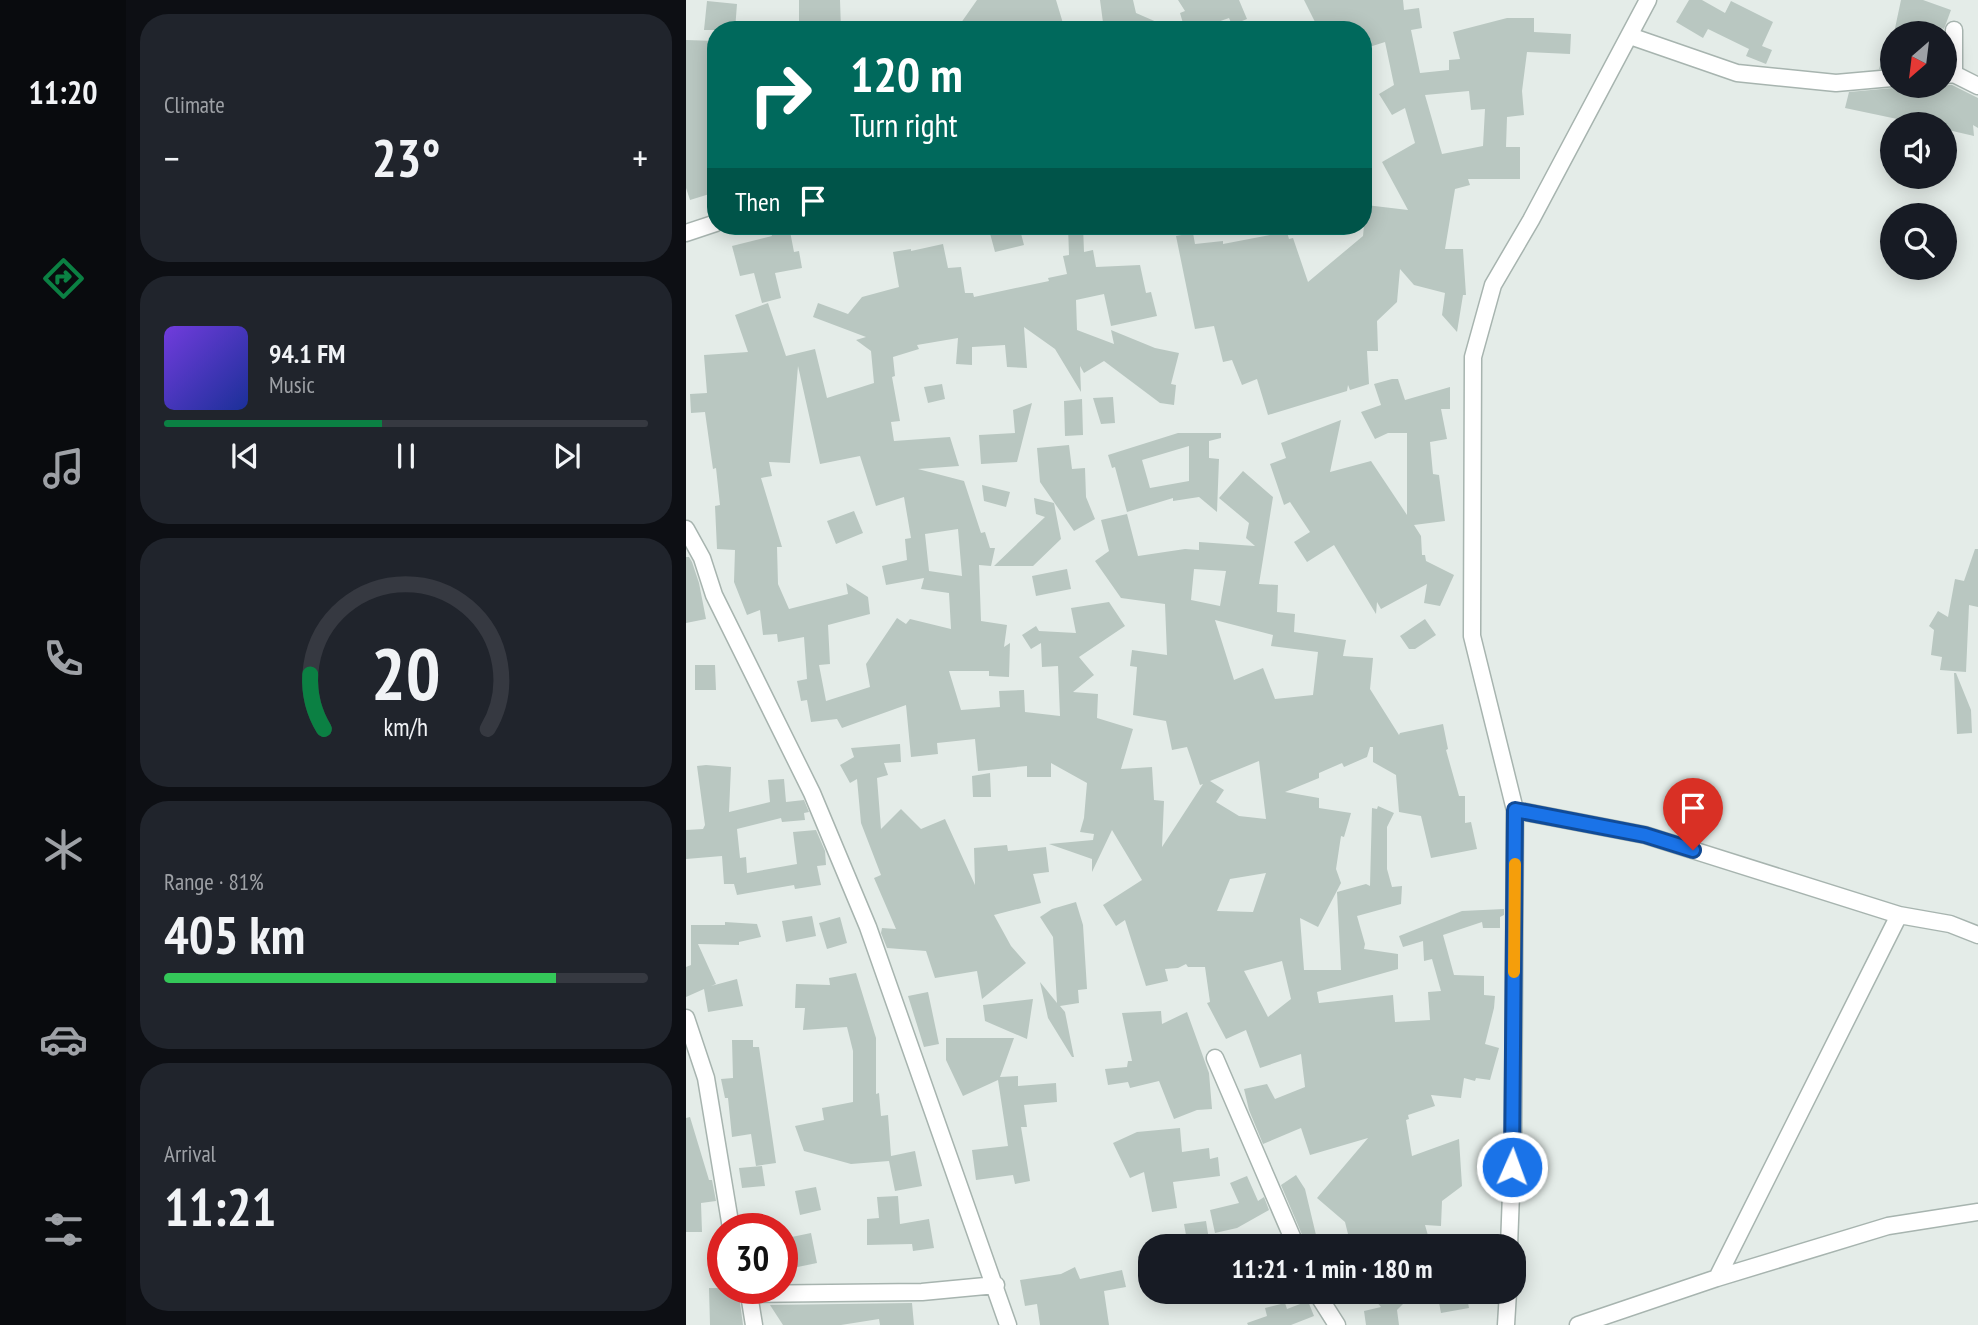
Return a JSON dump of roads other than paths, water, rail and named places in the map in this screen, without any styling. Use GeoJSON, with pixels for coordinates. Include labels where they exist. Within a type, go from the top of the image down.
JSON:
{"type":"FeatureCollection","features":[{"type":"Feature","properties":{"kind":"street"},"geometry":{"type":"LineString","coordinates":[[1509,1234],[1513,1141],[1515,810],[1472,636],[1473,357],[1493,285],[1531,220],[1648,0]]}},
{"type":"Feature","properties":{"kind":"street"},"geometry":{"type":"LineString","coordinates":[[1630,36],[1737,73],[1836,83],[1880,79]]}},
{"type":"Feature","properties":{"kind":"street"},"geometry":{"type":"LineString","coordinates":[[1957,78],[1978,86]]}},
{"type":"Feature","properties":{"kind":"street"},"geometry":{"type":"LineString","coordinates":[[686,233],[707,226]]}},
{"type":"Feature","properties":{"kind":"street"},"geometry":{"type":"LineString","coordinates":[[686,528],[702,558],[714,595],[812,793],[868,927],[1008,1325]]}},
{"type":"Feature","properties":{"kind":"street"},"geometry":{"type":"LineString","coordinates":[[1515,810],[1645,835],[1899,915],[1950,924],[1978,935]]}},
{"type":"Feature","properties":{"kind":"street"},"geometry":{"type":"LineString","coordinates":[[1717,1278],[1899,915]]}},
{"type":"Feature","properties":{"kind":"street"},"geometry":{"type":"LineString","coordinates":[[686,1018],[706,1078],[728,1213]]}},
{"type":"Feature","properties":{"kind":"street"},"geometry":{"type":"LineString","coordinates":[[1214,1058],[1291,1234]]}},
{"type":"Feature","properties":{"kind":"street"},"geometry":{"type":"LineString","coordinates":[[1578,1325],[1717,1278],[1888,1226],[1978,1212]]}},
{"type":"Feature","properties":{"kind":"street"},"geometry":{"type":"LineString","coordinates":[[798,1291],[922,1292],[996,1285]]}},
{"type":"Feature","properties":{"kind":"street"},"geometry":{"type":"LineString","coordinates":[[751,1304],[754,1325]]}},
{"type":"Feature","properties":{"kind":"street"},"geometry":{"type":"LineString","coordinates":[[1323,1304],[1336,1325]]}},
{"type":"Feature","properties":{"kind":"street"},"geometry":{"type":"LineString","coordinates":[[1506,1325],[1507,1304]]}}]}
